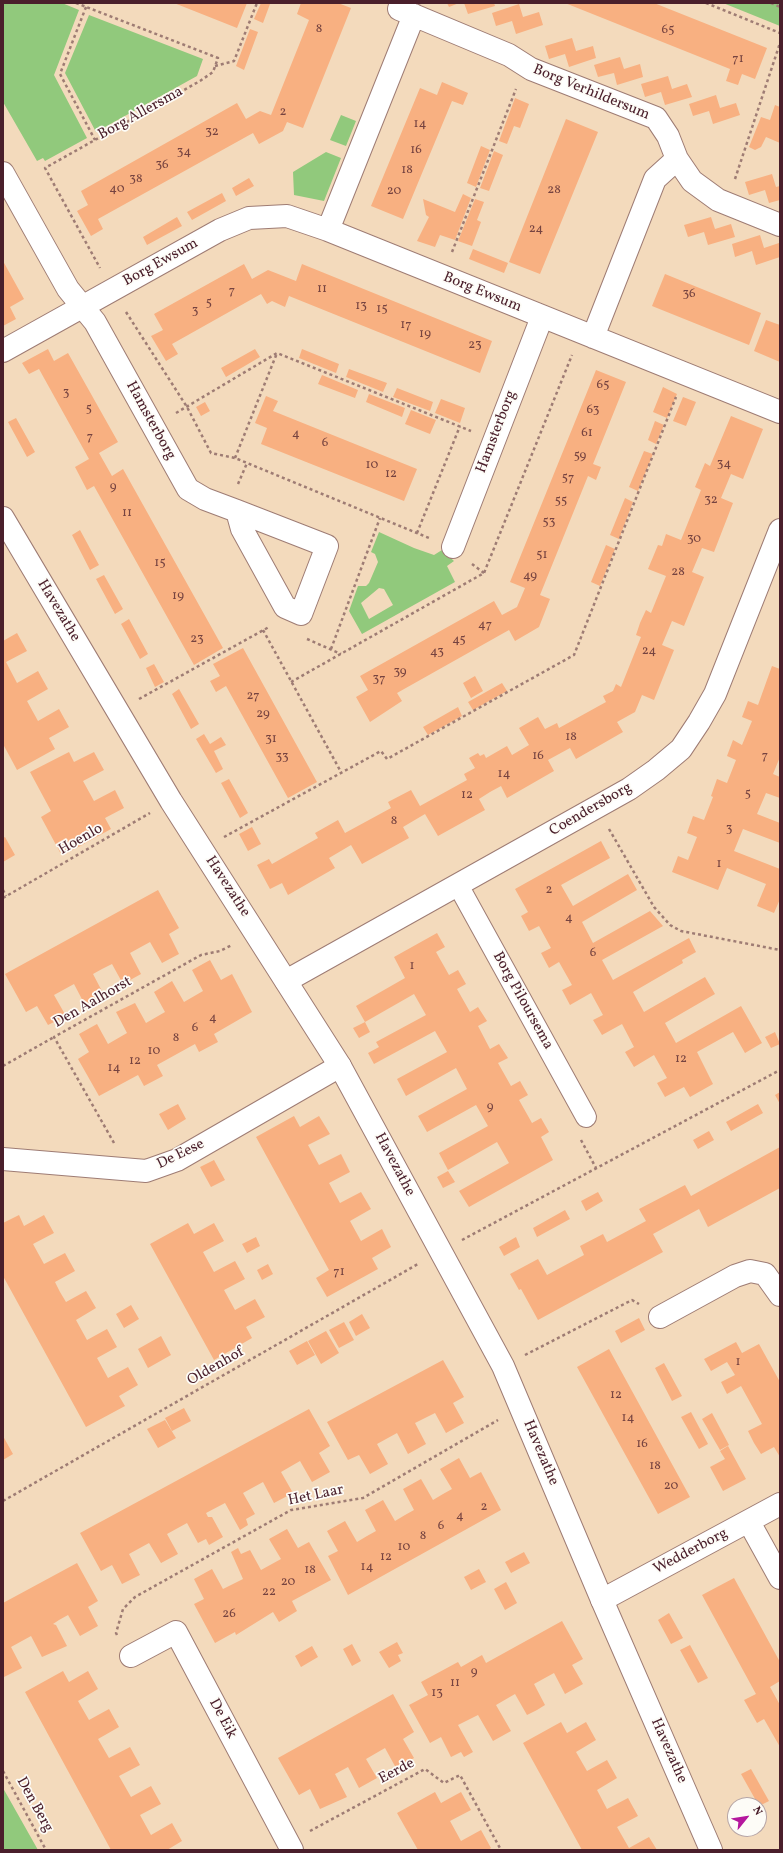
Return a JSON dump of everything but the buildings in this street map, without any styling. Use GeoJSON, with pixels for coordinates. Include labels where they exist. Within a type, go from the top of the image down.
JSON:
{"type":"FeatureCollection","features":[{"type":"Feature","properties":{"kind":"street","name":"Borg Verhildersum"},"geometry":{"type":"LineString","coordinates":[[408,9],[508,55],[525,66],[656,118],[668,136],[677,159],[692,181],[718,200],[780,225]]}},
{"type":"Feature","properties":{"kind":"street"},"geometry":{"type":"LineString","coordinates":[[328,230],[408,9]]}},
{"type":"Feature","properties":{"kind":"street"},"geometry":{"type":"LineString","coordinates":[[593,337],[655,179],[677,159]]}},
{"type":"Feature","properties":{"kind":"street"},"geometry":{"type":"LineString","coordinates":[[3,173],[68,289],[83,307]]}},
{"type":"Feature","properties":{"kind":"street","name":"Borg Ewsum"},"geometry":{"type":"LineString","coordinates":[[3,351],[220,230],[249,218],[287,216],[328,230],[780,412]]}},
{"type":"Feature","properties":{"kind":"street","name":"Hamsterborg"},"geometry":{"type":"LineString","coordinates":[[83,307],[94,322],[188,488],[205,499],[237,511],[327,546],[301,614],[285,607],[242,529],[237,511]]}},
{"type":"Feature","properties":{"kind":"street","name":"Hamsterborg"},"geometry":{"type":"LineString","coordinates":[[453,548],[542,317]]}},
{"type":"Feature","properties":{"kind":"street","name":"Havezathe"},"geometry":{"type":"LineString","coordinates":[[3,518],[171,801],[340,1066],[503,1366],[602,1600],[711,1850]]}},
{"type":"Feature","properties":{"kind":"street","name":"Coendersborg"},"geometry":{"type":"LineString","coordinates":[[286,981],[629,789],[656,770],[681,749],[715,694],[780,530]]}},
{"type":"Feature","properties":{"kind":"street","name":"Borg Piloursema"},"geometry":{"type":"LineString","coordinates":[[458,885],[586,1117]]}},
{"type":"Feature","properties":{"kind":"street","name":"De Eese"},"geometry":{"type":"LineString","coordinates":[[3,1159],[146,1172],[177,1160],[340,1066]]}},
{"type":"Feature","properties":{"kind":"street"},"geometry":{"type":"LineString","coordinates":[[660,1317],[735,1276],[750,1271],[765,1274],[780,1295]]}},
{"type":"Feature","properties":{"kind":"street","name":"Wedderborg"},"geometry":{"type":"LineString","coordinates":[[602,1600],[780,1504]]}},
{"type":"Feature","properties":{"kind":"street"},"geometry":{"type":"LineString","coordinates":[[748,1522],[780,1578]]}},
{"type":"Feature","properties":{"kind":"street","name":"De Eik"},"geometry":{"type":"LineString","coordinates":[[131,1656],[176,1632],[290,1846]]}},
{"type":"Feature","properties":{"kind":"path"},"geometry":{"type":"LineString","coordinates":[[76,3],[218,58],[215,66]]}},
{"type":"Feature","properties":{"kind":"path"},"geometry":{"type":"LineString","coordinates":[[215,66],[234,61],[256,3]]}},
{"type":"Feature","properties":{"kind":"path"},"geometry":{"type":"LineString","coordinates":[[706,3],[780,33]]}},
{"type":"Feature","properties":{"kind":"path"},"geometry":{"type":"LineString","coordinates":[[771,3],[780,7]]}},
{"type":"Feature","properties":{"kind":"path"},"geometry":{"type":"LineString","coordinates":[[86,7],[60,74],[95,140]]}},
{"type":"Feature","properties":{"kind":"path"},"geometry":{"type":"LineString","coordinates":[[727,204],[780,43]]}},
{"type":"Feature","properties":{"kind":"path","name":"Borg Allersma"},"geometry":{"type":"LineString","coordinates":[[113,291],[45,168],[200,82],[213,72],[215,66]]}},
{"type":"Feature","properties":{"kind":"path"},"geometry":{"type":"LineString","coordinates":[[442,277],[525,66]]}},
{"type":"Feature","properties":{"kind":"path"},"geometry":{"type":"LineString","coordinates":[[113,291],[186,407],[211,453],[235,458],[453,548],[484,573]]}},
{"type":"Feature","properties":{"kind":"path"},"geometry":{"type":"LineString","coordinates":[[153,426],[277,353]]}},
{"type":"Feature","properties":{"kind":"path"},"geometry":{"type":"LineString","coordinates":[[277,353],[494,440]]}},
{"type":"Feature","properties":{"kind":"path"},"geometry":{"type":"LineString","coordinates":[[235,458],[277,353]]}},
{"type":"Feature","properties":{"kind":"path"},"geometry":{"type":"LineString","coordinates":[[202,850],[381,751],[387,759],[574,655],[685,374]]}},
{"type":"Feature","properties":{"kind":"path"},"geometry":{"type":"LineString","coordinates":[[417,533],[460,426]]}},
{"type":"Feature","properties":{"kind":"path"},"geometry":{"type":"LineString","coordinates":[[331,649],[380,518]]}},
{"type":"Feature","properties":{"kind":"path"},"geometry":{"type":"LineString","coordinates":[[118,711],[274,625]]}},
{"type":"Feature","properties":{"kind":"path"},"geometry":{"type":"LineString","coordinates":[[263,630],[341,772]]}},
{"type":"Feature","properties":{"kind":"path"},"geometry":{"type":"LineString","coordinates":[[302,637],[341,654]]}},
{"type":"Feature","properties":{"kind":"path","name":"Hoenlo"},"geometry":{"type":"LineString","coordinates":[[5,897],[171,801]]}},
{"type":"Feature","properties":{"kind":"path"},"geometry":{"type":"LineString","coordinates":[[597,807],[654,907],[670,925],[681,931],[780,950]]}},
{"type":"Feature","properties":{"kind":"path"},"geometry":{"type":"LineString","coordinates":[[3,890],[5,897]]}},
{"type":"Feature","properties":{"kind":"path","name":"Den Aalhorst"},"geometry":{"type":"LineString","coordinates":[[125,1170],[119,1151],[54,1037],[200,955],[220,951],[255,931]]}},
{"type":"Feature","properties":{"kind":"path"},"geometry":{"type":"LineString","coordinates":[[3,1066],[54,1037]]}},
{"type":"Feature","properties":{"kind":"path","name":"Oldenhof"},"geometry":{"type":"LineString","coordinates":[[3,1501],[440,1251],[780,1070]]}},
{"type":"Feature","properties":{"kind":"path"},"geometry":{"type":"LineString","coordinates":[[503,1366],[632,1300],[660,1317]]}},
{"type":"Feature","properties":{"kind":"path","name":"Het Laar"},"geometry":{"type":"LineString","coordinates":[[131,1656],[116,1633],[123,1609],[135,1597],[291,1510],[363,1498],[521,1407]]}},
{"type":"Feature","properties":{"kind":"path","name":"Eerde"},"geometry":{"type":"LineString","coordinates":[[290,1846],[425,1769],[444,1783],[460,1775],[501,1850]]}},
{"type":"Feature","properties":{"kind":"path","name":"Den Berg"},"geometry":{"type":"LineString","coordinates":[[3,1771],[46,1850]]}},
{"type":"Feature","properties":{"kind":"green space"},"geometry":{"type":"Polygon","coordinates":[[[3,3],[62,3],[79,10],[54,75],[87,138],[45,161],[43,158],[37,161],[3,102],[3,3]]]}},
{"type":"Feature","properties":{"kind":"green space"},"geometry":{"type":"Polygon","coordinates":[[[723,3],[780,3],[780,26],[723,3]]]}},
{"type":"Feature","properties":{"kind":"green space"},"geometry":{"type":"Polygon","coordinates":[[[89,15],[203,59],[197,76],[96,132],[65,73],[89,15]]]}},
{"type":"Feature","properties":{"kind":"green space"},"geometry":{"type":"Polygon","coordinates":[[[341,115],[356,121],[346,146],[330,140],[341,115]]]}},
{"type":"Feature","properties":{"kind":"green space"},"geometry":{"type":"Polygon","coordinates":[[[326,152],[341,158],[324,201],[294,195],[293,172],[326,152]]]}},
{"type":"Feature","properties":{"kind":"green space"},"geometry":{"type":"Polygon","coordinates":[[[379,532],[414,548],[434,555],[442,550],[454,561],[447,566],[455,582],[362,634],[349,611],[358,586],[366,586],[369,583],[378,562],[375,554],[371,552],[379,532]],[[379,588],[361,603],[369,619],[393,605],[384,589],[379,588]]]}},
{"type":"Feature","properties":{"kind":"green space"},"geometry":{"type":"Polygon","coordinates":[[[3,1788],[38,1850],[3,1850],[3,1788]]]}}]}
